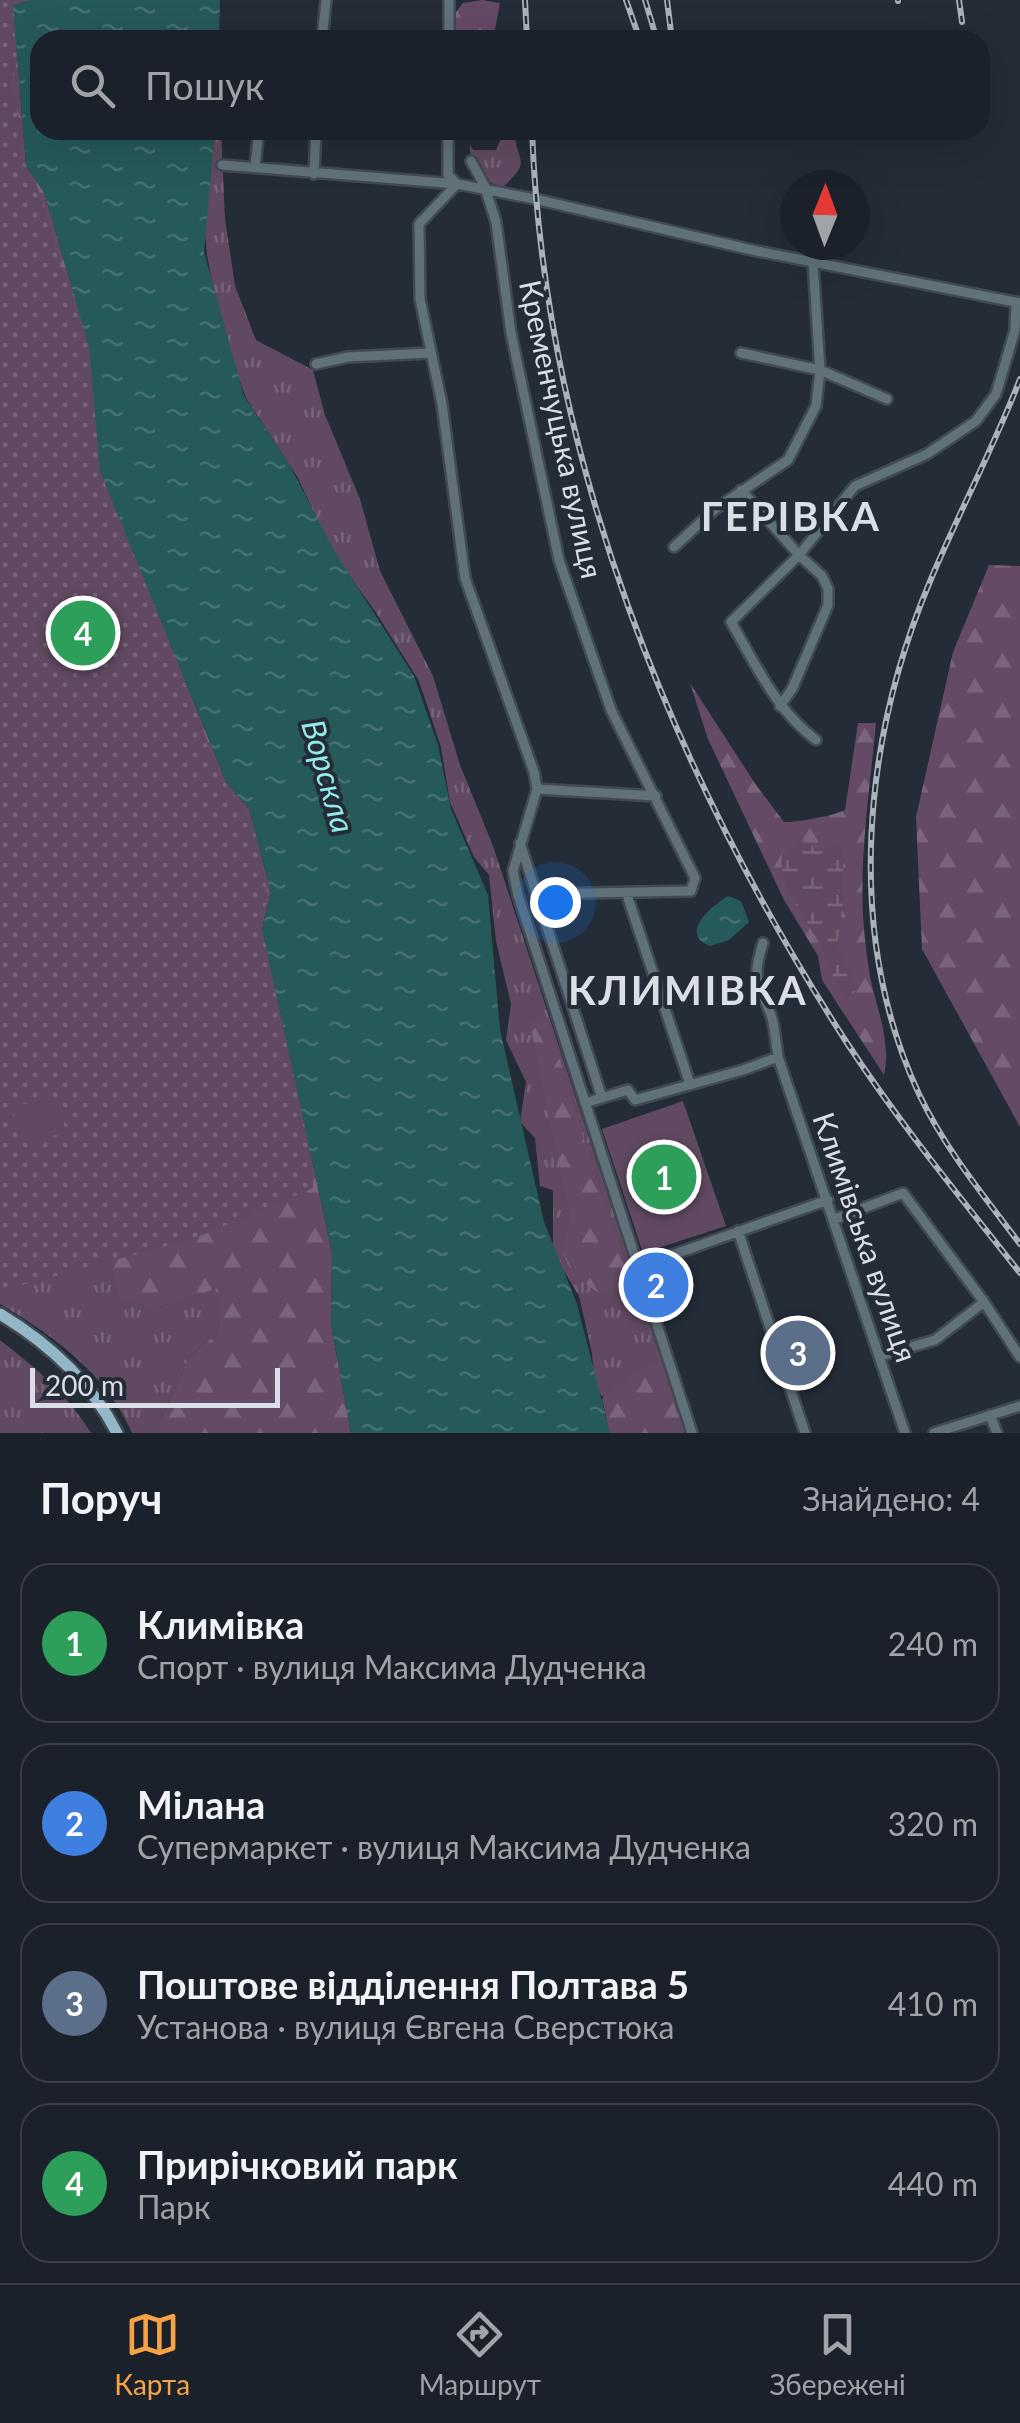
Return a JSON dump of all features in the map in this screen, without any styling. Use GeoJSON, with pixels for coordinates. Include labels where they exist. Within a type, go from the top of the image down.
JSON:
{"type":"FeatureCollection","features":[{"type":"Feature","properties":{"kind":"main road"},"geometry":{"type":"LineString","coordinates":[[0,1314],[45,1344],[70,1368],[117,1433]]}},
{"type":"Feature","properties":{"kind":"street"},"geometry":{"type":"LineString","coordinates":[[323,30],[326,0]]}},
{"type":"Feature","properties":{"kind":"street"},"geometry":{"type":"LineString","coordinates":[[449,0],[449,30]]}},
{"type":"Feature","properties":{"kind":"street"},"geometry":{"type":"LineString","coordinates":[[256,166],[258,140]]}},
{"type":"Feature","properties":{"kind":"street"},"geometry":{"type":"LineString","coordinates":[[314,174],[316,140]]}},
{"type":"Feature","properties":{"kind":"street"},"geometry":{"type":"LineString","coordinates":[[448,140],[448,175],[457,184]]}},
{"type":"Feature","properties":{"kind":"street","name":"Кременчуцька вулиця"},"geometry":{"type":"LineString","coordinates":[[470,160],[487,192],[496,222],[512,332],[559,560],[610,710],[695,878],[691,892],[626,892]]}},
{"type":"Feature","properties":{"kind":"street"},"geometry":{"type":"LineString","coordinates":[[222,165],[457,184],[1018,302],[1016,330],[996,394],[976,420],[927,454],[855,486],[798,555],[731,622],[780,706],[816,740]]}},
{"type":"Feature","properties":{"kind":"street"},"geometry":{"type":"LineString","coordinates":[[457,184],[419,224],[420,299],[442,404],[466,578],[537,789],[514,871],[518,895],[692,1433]]}},
{"type":"Feature","properties":{"kind":"street"},"geometry":{"type":"LineString","coordinates":[[674,547],[741,490],[788,460],[816,406],[820,370],[814,262]]}},
{"type":"Feature","properties":{"kind":"street"},"geometry":{"type":"LineString","coordinates":[[316,364],[348,357],[430,353]]}},
{"type":"Feature","properties":{"kind":"street"},"geometry":{"type":"LineString","coordinates":[[741,353],[820,370],[887,399]]}},
{"type":"Feature","properties":{"kind":"street"},"geometry":{"type":"LineString","coordinates":[[741,490],[798,555],[822,576],[828,589],[828,605],[792,689],[780,706]]}},
{"type":"Feature","properties":{"kind":"street"},"geometry":{"type":"LineString","coordinates":[[537,789],[656,796]]}},
{"type":"Feature","properties":{"kind":"street"},"geometry":{"type":"LineString","coordinates":[[520,843],[602,1098]]}},
{"type":"Feature","properties":{"kind":"street"},"geometry":{"type":"LineString","coordinates":[[537,894],[626,892],[690,1084]]}},
{"type":"Feature","properties":{"kind":"street"},"geometry":{"type":"LineString","coordinates":[[586,1103],[628,1090],[634,1100],[778,1057],[772,1018],[756,984],[762,943]]}},
{"type":"Feature","properties":{"kind":"street","name":"Климівська вулиця"},"geometry":{"type":"LineString","coordinates":[[778,1057],[905,1433]]}},
{"type":"Feature","properties":{"kind":"street"},"geometry":{"type":"LineString","coordinates":[[835,1219],[903,1192],[1020,1357]]}},
{"type":"Feature","properties":{"kind":"street"},"geometry":{"type":"LineString","coordinates":[[638,1267],[828,1200]]}},
{"type":"Feature","properties":{"kind":"street"},"geometry":{"type":"LineString","coordinates":[[738,1231],[805,1433]]}},
{"type":"Feature","properties":{"kind":"street"},"geometry":{"type":"LineString","coordinates":[[880,1356],[935,1340],[984,1302]]}},
{"type":"Feature","properties":{"kind":"street"},"geometry":{"type":"LineString","coordinates":[[934,1433],[1020,1406]]}},
{"type":"Feature","properties":{"kind":"street"},"geometry":{"type":"LineString","coordinates":[[990,1414],[996,1433]]}},
{"type":"Feature","properties":{"kind":"green space"},"geometry":{"type":"Polygon","coordinates":[[[0,0],[31,0],[13,5],[26,166],[44,192],[89,347],[100,471],[226,782],[249,809],[271,893],[262,928],[332,1253],[331,1325],[351,1433],[158,1433],[189,1357],[218,1333],[221,1287],[157,1308],[120,1300],[102,1225],[0,0]]]}},
{"type":"Feature","properties":{"kind":"green space"},"geometry":{"type":"Polygon","coordinates":[[[0,0],[19,0],[14,22],[17,62],[11,85],[22,133],[20,156],[36,183],[59,264],[87,318],[119,511],[222,779],[254,823],[268,897],[262,916],[267,952],[311,1154],[313,1188],[193,1239],[0,1291],[0,0]]]}},
{"type":"Feature","properties":{"kind":"green space"},"geometry":{"type":"Polygon","coordinates":[[[463,3],[500,3],[495,30],[455,30],[456,12],[463,3]]]}},
{"type":"Feature","properties":{"kind":"green space"},"geometry":{"type":"Polygon","coordinates":[[[213,140],[221,140],[225,219],[235,286],[256,340],[313,370],[325,415],[360,499],[380,571],[433,676],[460,765],[493,846],[686,1433],[609,1433],[604,1398],[595,1388],[592,1353],[579,1296],[553,1253],[553,1190],[540,1186],[535,1138],[520,1122],[526,1082],[506,1040],[511,1004],[496,941],[489,875],[474,857],[450,802],[441,747],[419,681],[333,553],[298,478],[246,398],[221,328],[204,219],[213,140]]]}},
{"type":"Feature","properties":{"kind":"green space"},"geometry":{"type":"Polygon","coordinates":[[[500,140],[516,140],[521,161],[517,172],[502,188],[479,171],[470,145],[473,150],[496,150],[500,140]]]}},
{"type":"Feature","properties":{"kind":"green space"},"geometry":{"type":"Polygon","coordinates":[[[989,565],[1020,566],[1020,1127],[922,949],[916,817],[953,652],[989,565]]]}},
{"type":"Feature","properties":{"kind":"green space"},"geometry":{"type":"Polygon","coordinates":[[[690,683],[784,822],[845,810],[858,723],[876,723],[862,891],[870,977],[884,1037],[884,1075],[822,980],[818,956],[784,900],[708,739],[690,683]]]}},
{"type":"Feature","properties":{"kind":"green space"},"geometry":{"type":"Polygon","coordinates":[[[802,841],[817,849],[843,845],[843,903],[837,944],[857,989],[847,1001],[784,878],[782,854],[802,841]]]}},
{"type":"Feature","properties":{"kind":"green space"},"geometry":{"type":"Polygon","coordinates":[[[545,1012],[602,1198],[632,1281],[599,1293],[574,1276],[561,1250],[571,1219],[530,1025],[545,1012]]]}},
{"type":"Feature","properties":{"kind":"green space"},"geometry":{"type":"Polygon","coordinates":[[[58,1097],[66,1133],[20,1143],[12,1107],[58,1097]]]}},
{"type":"Feature","properties":{"kind":"green space","name":"КЛИМІВКА"},"geometry":{"type":"Polygon","coordinates":[[[683,1101],[726,1226],[643,1253],[602,1129],[683,1101]]]}},
{"type":"Feature","properties":{"kind":"green space"},"geometry":{"type":"Polygon","coordinates":[[[103,1225],[157,1308],[222,1286],[218,1333],[189,1357],[158,1433],[132,1433],[108,1393],[76,1358],[0,1304],[0,1251],[103,1225]]]}},
{"type":"Feature","properties":{"kind":"green space"},"geometry":{"type":"Polygon","coordinates":[[[0,1340],[50,1382],[91,1433],[0,1433],[0,1340]]]}},
{"type":"Feature","properties":{"kind":"green space"},"geometry":{"type":"Polygon","coordinates":[[[663,1363],[682,1433],[610,1433],[602,1399],[638,1372],[663,1363]]]}},
{"type":"Feature","properties":{"kind":"water","name":"Ворскла"},"geometry":{"type":"Polygon","coordinates":[[[31,0],[220,0],[219,30],[30,30],[30,140],[214,140],[204,252],[244,396],[288,462],[335,552],[414,676],[438,745],[451,809],[488,895],[500,1030],[544,1222],[577,1304],[610,1433],[351,1433],[331,1325],[332,1253],[262,928],[271,893],[249,809],[226,782],[100,471],[89,347],[44,192],[26,166],[13,5],[31,0]]]}},
{"type":"Feature","properties":{"kind":"water"},"geometry":{"type":"Polygon","coordinates":[[[728,896],[741,901],[749,922],[729,940],[710,946],[701,941],[697,927],[728,896]]]}},
{"type":"Feature","properties":{"kind":"railway"},"geometry":{"type":"LineString","coordinates":[[525,0],[526,30]]}},
{"type":"Feature","properties":{"kind":"railway"},"geometry":{"type":"LineString","coordinates":[[626,0],[636,30]]}},
{"type":"Feature","properties":{"kind":"railway"},"geometry":{"type":"LineString","coordinates":[[645,0],[654,30]]}},
{"type":"Feature","properties":{"kind":"railway"},"geometry":{"type":"LineString","coordinates":[[667,0],[671,30]]}},
{"type":"Feature","properties":{"kind":"railway"},"geometry":{"type":"LineString","coordinates":[[959,0],[962,22]]}},
{"type":"Feature","properties":{"kind":"railway"},"geometry":{"type":"LineString","coordinates":[[533,140],[542,252],[562,372],[591,491],[628,607],[674,721],[726,832],[847,1043],[909,1132],[1020,1273]]}},
{"type":"Feature","properties":{"kind":"railway"},"geometry":{"type":"LineString","coordinates":[[1020,379],[908,640],[890,704],[871,836],[872,902],[880,968],[895,1032],[919,1094],[941,1134],[1020,1244]]}},
{"type":"Feature","properties":{"kind":"place","name":"Прирічковий парк"},"geometry":{"type":"Point","coordinates":[83,633]}},
{"type":"Feature","properties":{"kind":"place","name":"Климівка"},"geometry":{"type":"Point","coordinates":[664,1177]}},
{"type":"Feature","properties":{"kind":"place","name":"Мілана"},"geometry":{"type":"Point","coordinates":[656,1285]}},
{"type":"Feature","properties":{"kind":"place","name":"Поштове відділення Полтава 5"},"geometry":{"type":"Point","coordinates":[798,1353]}},
{"type":"Feature","properties":{"kind":"district","name":"ГЕРІВКА"},"geometry":{"type":"Point","coordinates":[791,516]}},
{"type":"Feature","properties":{"kind":"district","name":"КЛИМІВКА"},"geometry":{"type":"Point","coordinates":[688,990]}}]}
